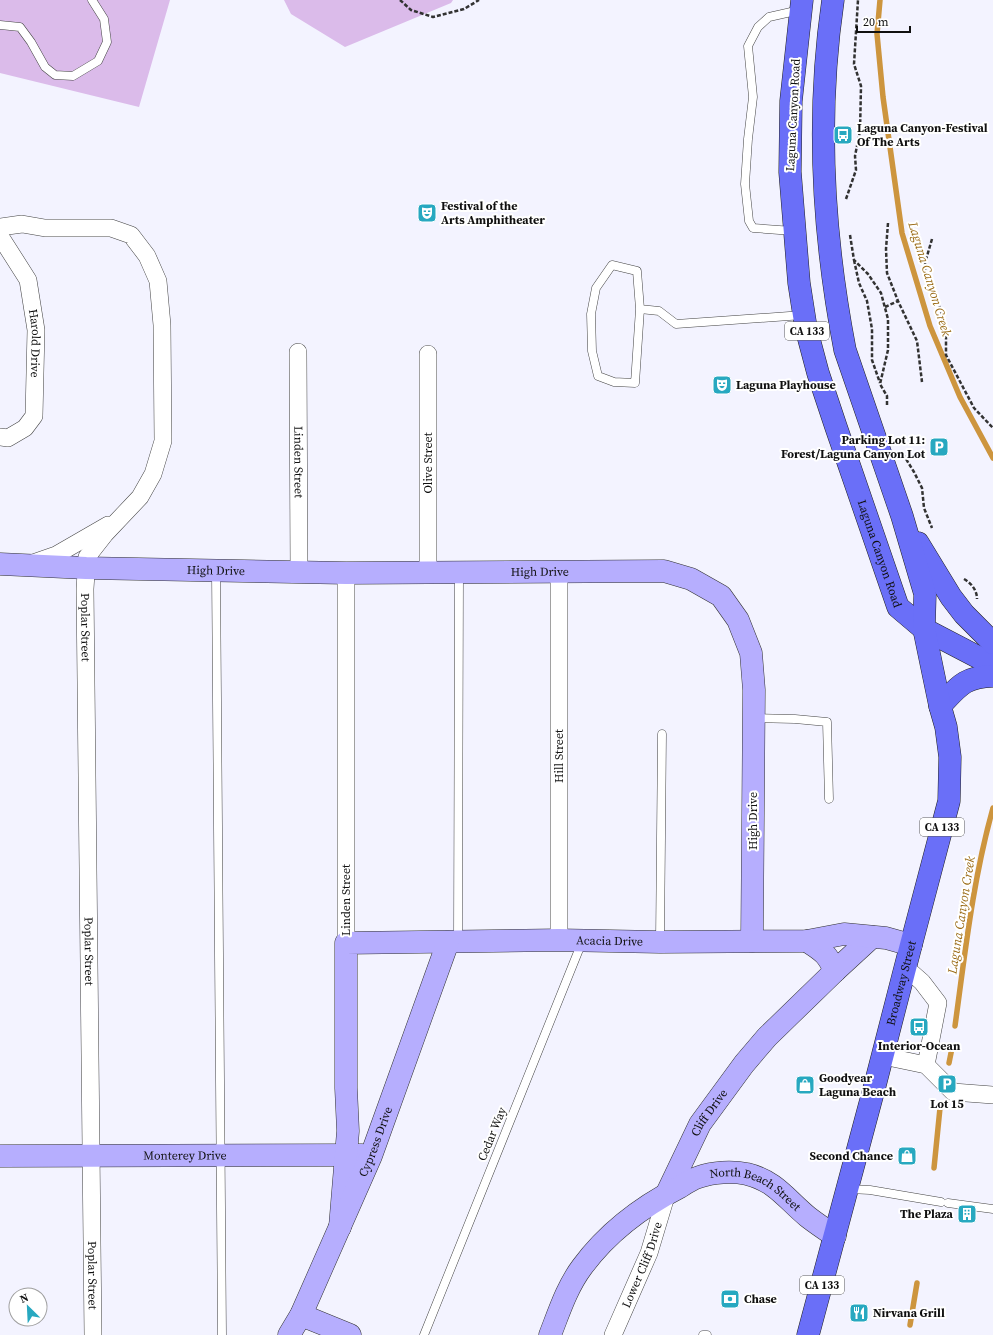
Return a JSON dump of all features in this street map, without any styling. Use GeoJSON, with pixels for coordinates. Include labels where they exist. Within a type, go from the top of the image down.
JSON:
{"type":"FeatureCollection","features":[{"type":"Feature","properties":{"kind":"main road","name":"Laguna Canyon Road"},"geometry":{"type":"LineString","coordinates":[[833,0],[828,34],[824,107],[825,183],[830,258],[845,350],[902,516],[925,594],[924,629]]}},
{"type":"Feature","properties":{"kind":"main road","name":"Laguna Canyon Road"},"geometry":{"type":"LineString","coordinates":[[801,5],[792,101],[790,172],[794,231],[806,328],[818,373],[898,607],[924,629]]}},
{"type":"Feature","properties":{"kind":"main road"},"geometry":{"type":"LineString","coordinates":[[794,231],[828,230]]}},
{"type":"Feature","properties":{"kind":"main road","name":"CA 133"},"geometry":{"type":"LineString","coordinates":[[902,516],[951,597],[964,614],[993,643]]}},
{"type":"Feature","properties":{"kind":"main road"},"geometry":{"type":"LineString","coordinates":[[924,629],[993,665]]}},
{"type":"Feature","properties":{"kind":"main road","name":"Broadway Street"},"geometry":{"type":"LineString","coordinates":[[808,1335],[848,1189],[906,968],[910,945],[949,802],[950,757],[946,727],[940,706],[924,629]]}},
{"type":"Feature","properties":{"kind":"main road"},"geometry":{"type":"LineString","coordinates":[[940,706],[968,680],[978,677],[993,676]]}},
{"type":"Feature","properties":{"kind":"street","name":"Poplar Street"},"geometry":{"type":"LineString","coordinates":[[0,227],[22,224],[45,228],[111,228],[131,235],[147,256],[158,281],[162,325],[163,441],[153,474],[140,497],[105,534],[87,557],[86,568],[90,1156],[93,1335]]}},
{"type":"Feature","properties":{"kind":"street","name":"Harold Drive"},"geometry":{"type":"LineString","coordinates":[[0,236],[28,280],[36,330],[34,416],[25,428],[8,438],[0,437]]}},
{"type":"Feature","properties":{"kind":"street","name":"Linden Street"},"geometry":{"type":"LineString","coordinates":[[298,352],[299,572]]}},
{"type":"Feature","properties":{"kind":"street","name":"Olive Street"},"geometry":{"type":"LineString","coordinates":[[428,354],[428,572]]}},
{"type":"Feature","properties":{"kind":"street"},"geometry":{"type":"LineString","coordinates":[[26,565],[56,555],[120,518]]}},
{"type":"Feature","properties":{"kind":"street","name":"High Drive"},"geometry":{"type":"LineString","coordinates":[[0,564],[86,568],[346,573],[559,573],[664,571],[691,579],[721,596],[738,620],[751,653],[754,690],[752,941]]}},
{"type":"Feature","properties":{"kind":"street","name":"Linden Street"},"geometry":{"type":"LineString","coordinates":[[340,1227],[348,1131],[346,1088],[346,573]]}},
{"type":"Feature","properties":{"kind":"street","name":"Hill Street"},"geometry":{"type":"LineString","coordinates":[[559,573],[559,940]]}},
{"type":"Feature","properties":{"kind":"street"},"geometry":{"type":"LineString","coordinates":[[835,970],[840,956],[844,934]]}},
{"type":"Feature","properties":{"kind":"street","name":"Acacia Drive"},"geometry":{"type":"LineString","coordinates":[[346,943],[559,940],[660,942],[807,941],[844,934],[872,937]]}},
{"type":"Feature","properties":{"kind":"street"},"geometry":{"type":"LineString","coordinates":[[872,937],[886,938],[910,945]]}},
{"type":"Feature","properties":{"kind":"street","name":"Cliff Drive"},"geometry":{"type":"LineString","coordinates":[[550,1335],[566,1294],[582,1268],[602,1242],[630,1219],[667,1193],[700,1124],[744,1064],[767,1037],[835,970],[872,937]]}},
{"type":"Feature","properties":{"kind":"street"},"geometry":{"type":"LineString","coordinates":[[807,941],[828,957],[835,970]]}},
{"type":"Feature","properties":{"kind":"street","name":"Cypress Drive"},"geometry":{"type":"LineString","coordinates":[[289,1335],[300,1315],[371,1156],[453,942]]}},
{"type":"Feature","properties":{"kind":"street"},"geometry":{"type":"LineString","coordinates":[[906,968],[922,982],[938,1003],[926,1065]]}},
{"type":"Feature","properties":{"kind":"street"},"geometry":{"type":"LineString","coordinates":[[883,1056],[926,1065],[954,1092],[993,1095]]}},
{"type":"Feature","properties":{"kind":"street","name":"Monterey Drive"},"geometry":{"type":"LineString","coordinates":[[0,1156],[371,1156]]}},
{"type":"Feature","properties":{"kind":"street","name":"North Beach Street"},"geometry":{"type":"LineString","coordinates":[[667,1193],[698,1177],[730,1172],[747,1174],[761,1179],[778,1188],[807,1216],[835,1236]]}},
{"type":"Feature","properties":{"kind":"street","name":"Lower Cliff Drive"},"geometry":{"type":"LineString","coordinates":[[613,1335],[648,1253],[667,1193]]}},
{"type":"Feature","properties":{"kind":"street"},"geometry":{"type":"LineString","coordinates":[[300,1315],[350,1335]]}},
{"type":"Feature","properties":{"kind":"lane"},"geometry":{"type":"LineString","coordinates":[[0,25],[20,27],[31,42],[45,67],[55,75],[73,76],[98,61],[106,42],[104,19],[92,0]]}},
{"type":"Feature","properties":{"kind":"lane"},"geometry":{"type":"LineString","coordinates":[[794,231],[753,228],[749,221],[745,184],[753,97],[748,46],[758,27],[769,17],[801,5]]}},
{"type":"Feature","properties":{"kind":"lane"},"geometry":{"type":"LineString","coordinates":[[612,265],[637,272],[640,309],[635,383],[614,382],[598,376],[592,351],[591,314],[596,288],[612,265]]}},
{"type":"Feature","properties":{"kind":"lane"},"geometry":{"type":"LineString","coordinates":[[640,309],[659,311],[676,324],[804,315]]}},
{"type":"Feature","properties":{"kind":"lane"},"geometry":{"type":"LineString","coordinates":[[216,570],[222,1335]]}},
{"type":"Feature","properties":{"kind":"lane"},"geometry":{"type":"LineString","coordinates":[[453,942],[459,572]]}},
{"type":"Feature","properties":{"kind":"lane"},"geometry":{"type":"LineString","coordinates":[[754,718],[795,719],[827,722],[829,799]]}},
{"type":"Feature","properties":{"kind":"lane"},"geometry":{"type":"LineString","coordinates":[[660,942],[662,734]]}},
{"type":"Feature","properties":{"kind":"lane","name":"Cedar Way"},"geometry":{"type":"LineString","coordinates":[[424,1335],[582,941]]}},
{"type":"Feature","properties":{"kind":"lane"},"geometry":{"type":"LineString","coordinates":[[848,1189],[870,1190],[993,1209]]}},
{"type":"Feature","properties":{"kind":"path"},"geometry":{"type":"LineString","coordinates":[[400,0],[411,10],[433,17],[464,9],[479,0]]}},
{"type":"Feature","properties":{"kind":"path"},"geometry":{"type":"LineString","coordinates":[[845,204],[856,170],[855,156],[860,131],[861,86],[854,64],[858,0]]}},
{"type":"Feature","properties":{"kind":"path"},"geometry":{"type":"LineString","coordinates":[[888,223],[886,249],[888,273],[898,301],[917,341],[922,382]]}},
{"type":"Feature","properties":{"kind":"path"},"geometry":{"type":"LineString","coordinates":[[850,233],[854,260],[860,284],[867,301],[872,329],[872,360],[880,384],[887,396],[887,412]]}},
{"type":"Feature","properties":{"kind":"path"},"geometry":{"type":"LineString","coordinates":[[932,239],[925,263],[925,280],[941,310],[946,338],[946,355],[974,408],[993,428]]}},
{"type":"Feature","properties":{"kind":"path"},"geometry":{"type":"LineString","coordinates":[[854,260],[868,274],[880,293],[888,319],[888,350],[880,384]]}},
{"type":"Feature","properties":{"kind":"path"},"geometry":{"type":"LineString","coordinates":[[885,307],[898,301]]}},
{"type":"Feature","properties":{"kind":"path"},"geometry":{"type":"LineString","coordinates":[[900,450],[922,488],[924,508],[934,532]]}},
{"type":"Feature","properties":{"kind":"path"},"geometry":{"type":"LineString","coordinates":[[960,577],[970,583],[977,594],[977,604]]}},
{"type":"Feature","properties":{"kind":"shaded area"},"geometry":{"type":"Polygon","coordinates":[[[0,0],[170,0],[139,107],[0,73],[0,0]]]}},
{"type":"Feature","properties":{"kind":"shaded area"},"geometry":{"type":"Polygon","coordinates":[[[284,0],[453,0],[451,3],[345,47],[291,14],[284,0]]]}},
{"type":"Feature","properties":{"kind":"waterway","name":"Laguna Canyon Creek"},"geometry":{"type":"LineString","coordinates":[[880,0],[877,34],[883,97],[902,233],[930,326],[960,397],[993,458]]}},
{"type":"Feature","properties":{"kind":"waterway","name":"Laguna Canyon Creek"},"geometry":{"type":"LineString","coordinates":[[955,1026],[975,889],[993,808]]}},
{"type":"Feature","properties":{"kind":"waterway"},"geometry":{"type":"LineString","coordinates":[[949,1063],[952,1048]]}},
{"type":"Feature","properties":{"kind":"waterway"},"geometry":{"type":"LineString","coordinates":[[934,1168],[940,1108]]}},
{"type":"Feature","properties":{"kind":"waterway"},"geometry":{"type":"LineString","coordinates":[[910,1325],[917,1283]]}},
{"type":"Feature","properties":{"kind":"place","name":"Laguna Canyon-Festival Of The Arts"},"geometry":{"type":"Point","coordinates":[843,135]}},
{"type":"Feature","properties":{"kind":"place","name":"Festival of the Arts Amphitheater"},"geometry":{"type":"Point","coordinates":[427,213]}},
{"type":"Feature","properties":{"kind":"place","name":"Laguna Playhouse"},"geometry":{"type":"Point","coordinates":[722,385]}},
{"type":"Feature","properties":{"kind":"place","name":"Parking Lot 11: Forest/Laguna Canyon Lot"},"geometry":{"type":"Point","coordinates":[939,447]}},
{"type":"Feature","properties":{"kind":"place","name":"Interior-Ocean"},"geometry":{"type":"Point","coordinates":[919,1027]}},
{"type":"Feature","properties":{"kind":"place","name":"Lot 15"},"geometry":{"type":"Point","coordinates":[947,1084]}},
{"type":"Feature","properties":{"kind":"place","name":"Goodyear Laguna Beach"},"geometry":{"type":"Point","coordinates":[805,1085]}},
{"type":"Feature","properties":{"kind":"place","name":"Second Chance"},"geometry":{"type":"Point","coordinates":[907,1156]}},
{"type":"Feature","properties":{"kind":"place","name":"The Plaza"},"geometry":{"type":"Point","coordinates":[967,1214]}},
{"type":"Feature","properties":{"kind":"place","name":"Chase"},"geometry":{"type":"Point","coordinates":[730,1299]}},
{"type":"Feature","properties":{"kind":"place","name":"Nirvana Grill"},"geometry":{"type":"Point","coordinates":[859,1313]}}]}
